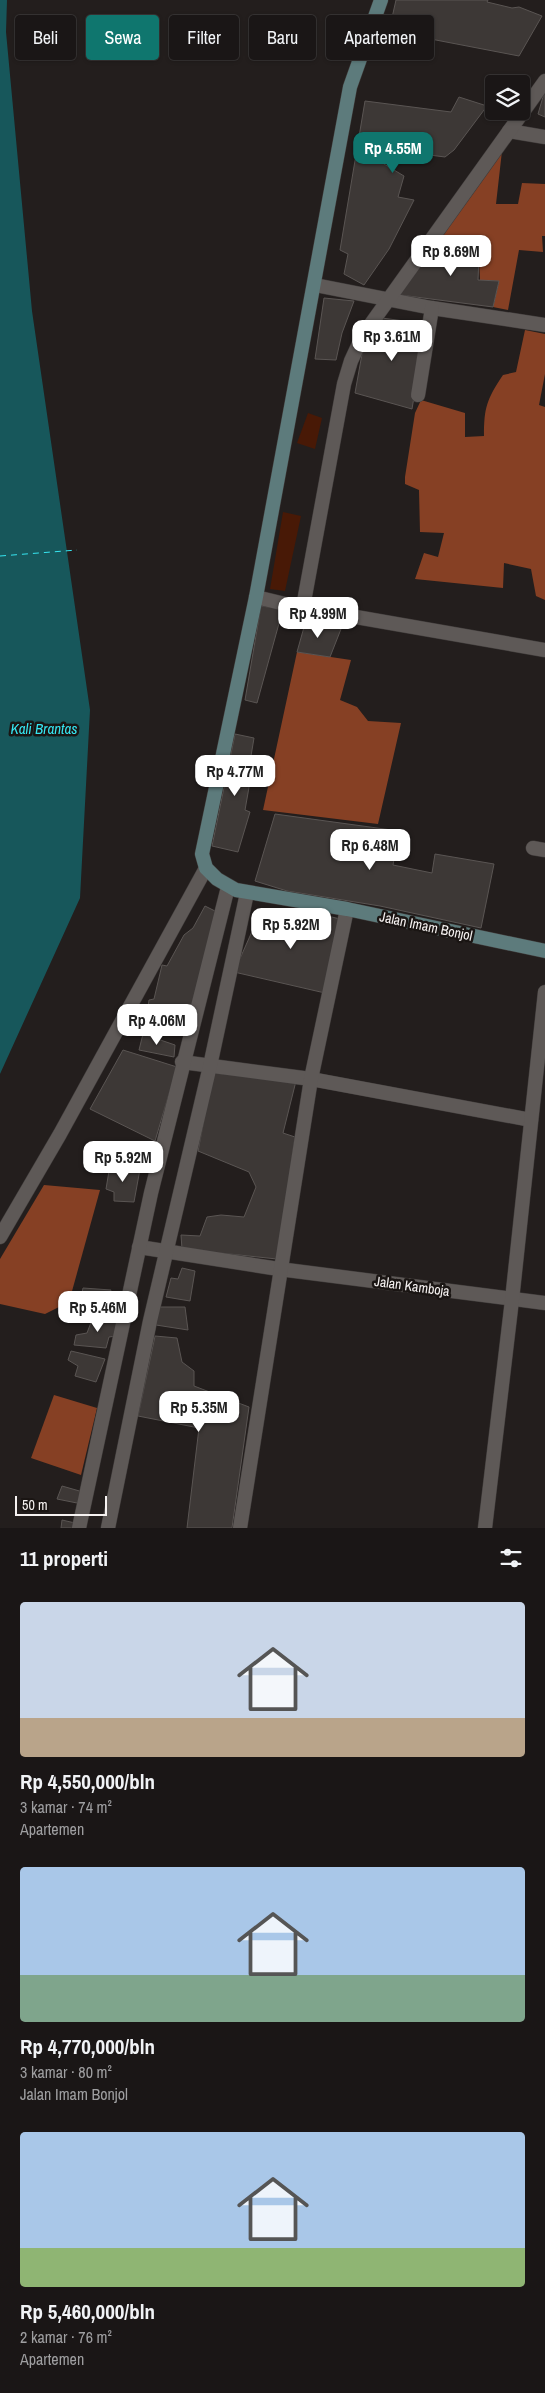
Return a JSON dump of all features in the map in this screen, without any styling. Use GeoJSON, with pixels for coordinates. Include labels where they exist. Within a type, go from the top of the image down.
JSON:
{"type":"FeatureCollection","features":[{"type":"Feature","properties":{"kind":"main road"},"geometry":{"type":"LineString","coordinates":[[237,890],[217,880],[206,868],[202,847],[256,596],[315,285],[350,87],[381,0]]}},
{"type":"Feature","properties":{"kind":"main road","name":"Jalan Imam Bonjol"},"geometry":{"type":"LineString","coordinates":[[237,890],[347,909],[545,951]]}},
{"type":"Feature","properties":{"kind":"street"},"geometry":{"type":"LineString","coordinates":[[292,605],[344,384],[351,361],[363,335],[545,81]]}},
{"type":"Feature","properties":{"kind":"street"},"geometry":{"type":"LineString","coordinates":[[509,132],[545,137]]}},
{"type":"Feature","properties":{"kind":"street"},"geometry":{"type":"LineString","coordinates":[[315,285],[432,308],[545,325]]}},
{"type":"Feature","properties":{"kind":"street"},"geometry":{"type":"LineString","coordinates":[[418,394],[432,308]]}},
{"type":"Feature","properties":{"kind":"street"},"geometry":{"type":"LineString","coordinates":[[256,596],[292,605],[545,650]]}},
{"type":"Feature","properties":{"kind":"street"},"geometry":{"type":"LineString","coordinates":[[0,1237],[60,1134],[206,868]]}},
{"type":"Feature","properties":{"kind":"street"},"geometry":{"type":"LineString","coordinates":[[79,1528],[139,1247],[182,1062],[237,890]]}},
{"type":"Feature","properties":{"kind":"street"},"geometry":{"type":"LineString","coordinates":[[108,1528],[150,1321],[168,1252],[237,890]]}},
{"type":"Feature","properties":{"kind":"street"},"geometry":{"type":"LineString","coordinates":[[243,1527],[279,1269],[311,1079],[347,909]]}},
{"type":"Feature","properties":{"kind":"street"},"geometry":{"type":"LineString","coordinates":[[485,1528],[545,992]]}},
{"type":"Feature","properties":{"kind":"street"},"geometry":{"type":"LineString","coordinates":[[182,1062],[311,1079],[531,1120]]}},
{"type":"Feature","properties":{"kind":"street","name":"Jalan Kamboja"},"geometry":{"type":"LineString","coordinates":[[139,1247],[279,1269],[512,1300],[545,1302]]}},
{"type":"Feature","properties":{"kind":"shaded area"},"geometry":{"type":"Polygon","coordinates":[[[502,151],[496,204],[518,204],[522,183],[545,184],[545,236],[542,236],[543,252],[519,250],[508,310],[493,307],[499,281],[480,280],[479,256],[467,254],[466,244],[439,237],[502,151]]]}},
{"type":"Feature","properties":{"kind":"shaded area"},"geometry":{"type":"Polygon","coordinates":[[[525,330],[545,334],[545,374],[539,405],[545,407],[545,600],[536,596],[531,569],[504,563],[503,588],[415,579],[424,553],[438,557],[444,533],[420,532],[419,490],[405,484],[415,413],[421,400],[465,413],[465,437],[484,436],[486,410],[490,397],[503,375],[516,372],[525,330]]]}},
{"type":"Feature","properties":{"kind":"shaded area"},"geometry":{"type":"Polygon","coordinates":[[[308,413],[322,418],[315,449],[297,443],[308,413]]]}},
{"type":"Feature","properties":{"kind":"shaded area"},"geometry":{"type":"Polygon","coordinates":[[[283,512],[301,516],[285,591],[270,589],[283,512]]]}},
{"type":"Feature","properties":{"kind":"shaded area"},"geometry":{"type":"Polygon","coordinates":[[[297,652],[351,660],[340,700],[357,707],[368,721],[401,723],[378,824],[263,810],[297,652]]]}},
{"type":"Feature","properties":{"kind":"shaded area"},"geometry":{"type":"Polygon","coordinates":[[[44,1185],[100,1190],[69,1302],[45,1314],[0,1304],[0,1259],[44,1185]]]}},
{"type":"Feature","properties":{"kind":"shaded area"},"geometry":{"type":"Polygon","coordinates":[[[54,1395],[97,1408],[81,1475],[31,1458],[54,1395]]]}},
{"type":"Feature","properties":{"kind":"water","name":"Kali Brantas"},"geometry":{"type":"Polygon","coordinates":[[[0,0],[7,0],[6,32],[32,311],[90,710],[80,898],[0,1074],[0,0]]]}},
{"type":"Feature","properties":{"kind":"building"},"geometry":{"type":"Polygon","coordinates":[[[396,0],[488,0],[487,2],[512,8],[519,7],[542,16],[519,56],[434,40],[434,15],[393,15],[396,0]]]}},
{"type":"Feature","properties":{"kind":"building"},"geometry":{"type":"Polygon","coordinates":[[[545,90],[545,117],[538,114],[545,90]]]}},
{"type":"Feature","properties":{"kind":"building"},"geometry":{"type":"Polygon","coordinates":[[[459,97],[485,105],[485,109],[454,150],[445,157],[383,149],[384,164],[404,176],[398,197],[414,200],[389,249],[364,285],[344,274],[348,254],[340,250],[365,101],[451,112],[459,97]]]}},
{"type":"Feature","properties":{"kind":"building"},"geometry":{"type":"Polygon","coordinates":[[[438,237],[466,244],[463,254],[479,256],[478,280],[499,281],[493,307],[400,295],[438,237]]]}},
{"type":"Feature","properties":{"kind":"building"},"geometry":{"type":"Polygon","coordinates":[[[324,298],[354,301],[342,333],[336,360],[315,359],[324,298]]]}},
{"type":"Feature","properties":{"kind":"building"},"geometry":{"type":"Polygon","coordinates":[[[382,318],[426,324],[412,409],[355,393],[362,354],[371,334],[382,318]]]}},
{"type":"Feature","properties":{"kind":"building"},"geometry":{"type":"Polygon","coordinates":[[[261,606],[283,609],[257,703],[245,700],[261,606]]]}},
{"type":"Feature","properties":{"kind":"building"},"geometry":{"type":"Polygon","coordinates":[[[306,620],[341,629],[330,657],[297,652],[306,620]]]}},
{"type":"Feature","properties":{"kind":"building"},"geometry":{"type":"Polygon","coordinates":[[[235,734],[254,738],[248,774],[251,776],[245,810],[250,812],[238,852],[212,846],[235,734]]]}},
{"type":"Feature","properties":{"kind":"building"},"geometry":{"type":"Polygon","coordinates":[[[275,814],[399,831],[393,865],[432,873],[435,854],[494,864],[481,928],[380,906],[287,891],[255,881],[275,814]]]}},
{"type":"Feature","properties":{"kind":"building"},"geometry":{"type":"Polygon","coordinates":[[[205,906],[217,912],[185,1030],[145,1028],[149,1000],[154,999],[162,965],[167,966],[184,935],[193,928],[205,906]]]}},
{"type":"Feature","properties":{"kind":"building"},"geometry":{"type":"Polygon","coordinates":[[[295,908],[340,919],[325,993],[234,972],[258,918],[258,911],[292,920],[295,908]]]}},
{"type":"Feature","properties":{"kind":"building"},"geometry":{"type":"Polygon","coordinates":[[[143,1034],[175,1045],[174,1057],[139,1050],[143,1034]]]}},
{"type":"Feature","properties":{"kind":"building"},"geometry":{"type":"Polygon","coordinates":[[[123,1050],[177,1067],[155,1141],[90,1109],[123,1050]]]}},
{"type":"Feature","properties":{"kind":"building"},"geometry":{"type":"Polygon","coordinates":[[[213,1073],[296,1081],[283,1133],[295,1137],[277,1259],[182,1249],[181,1235],[200,1236],[207,1217],[221,1215],[244,1217],[256,1187],[249,1172],[198,1151],[213,1073]]]}},
{"type":"Feature","properties":{"kind":"building"},"geometry":{"type":"Polygon","coordinates":[[[110,1165],[140,1169],[134,1202],[114,1201],[114,1192],[106,1189],[110,1165]]]}},
{"type":"Feature","properties":{"kind":"building"},"geometry":{"type":"Polygon","coordinates":[[[182,1268],[195,1271],[190,1301],[166,1297],[171,1278],[178,1279],[182,1268]]]}},
{"type":"Feature","properties":{"kind":"building"},"geometry":{"type":"Polygon","coordinates":[[[83,1288],[111,1290],[105,1309],[79,1307],[83,1288]]]}},
{"type":"Feature","properties":{"kind":"building"},"geometry":{"type":"Polygon","coordinates":[[[157,1307],[185,1307],[188,1330],[156,1325],[157,1307]]]}},
{"type":"Feature","properties":{"kind":"building"},"geometry":{"type":"Polygon","coordinates":[[[93,1317],[119,1318],[116,1336],[109,1337],[106,1348],[74,1345],[76,1335],[87,1333],[93,1317]]]}},
{"type":"Feature","properties":{"kind":"building"},"geometry":{"type":"Polygon","coordinates":[[[155,1336],[177,1338],[182,1362],[194,1371],[194,1386],[249,1407],[232,1528],[187,1528],[199,1428],[138,1416],[155,1336]]]}},
{"type":"Feature","properties":{"kind":"building"},"geometry":{"type":"Polygon","coordinates":[[[71,1351],[105,1359],[96,1382],[75,1376],[78,1366],[68,1360],[71,1351]]]}},
{"type":"Feature","properties":{"kind":"building"},"geometry":{"type":"Polygon","coordinates":[[[62,1486],[83,1492],[77,1503],[57,1499],[62,1486]]]}},
{"type":"Feature","properties":{"kind":"building"},"geometry":{"type":"Polygon","coordinates":[[[62,1520],[75,1523],[74,1528],[61,1528],[62,1520]]]}},
{"type":"Feature","properties":{"kind":"ferry route"},"geometry":{"type":"LineString","coordinates":[[0,556],[77,550]]}}]}
